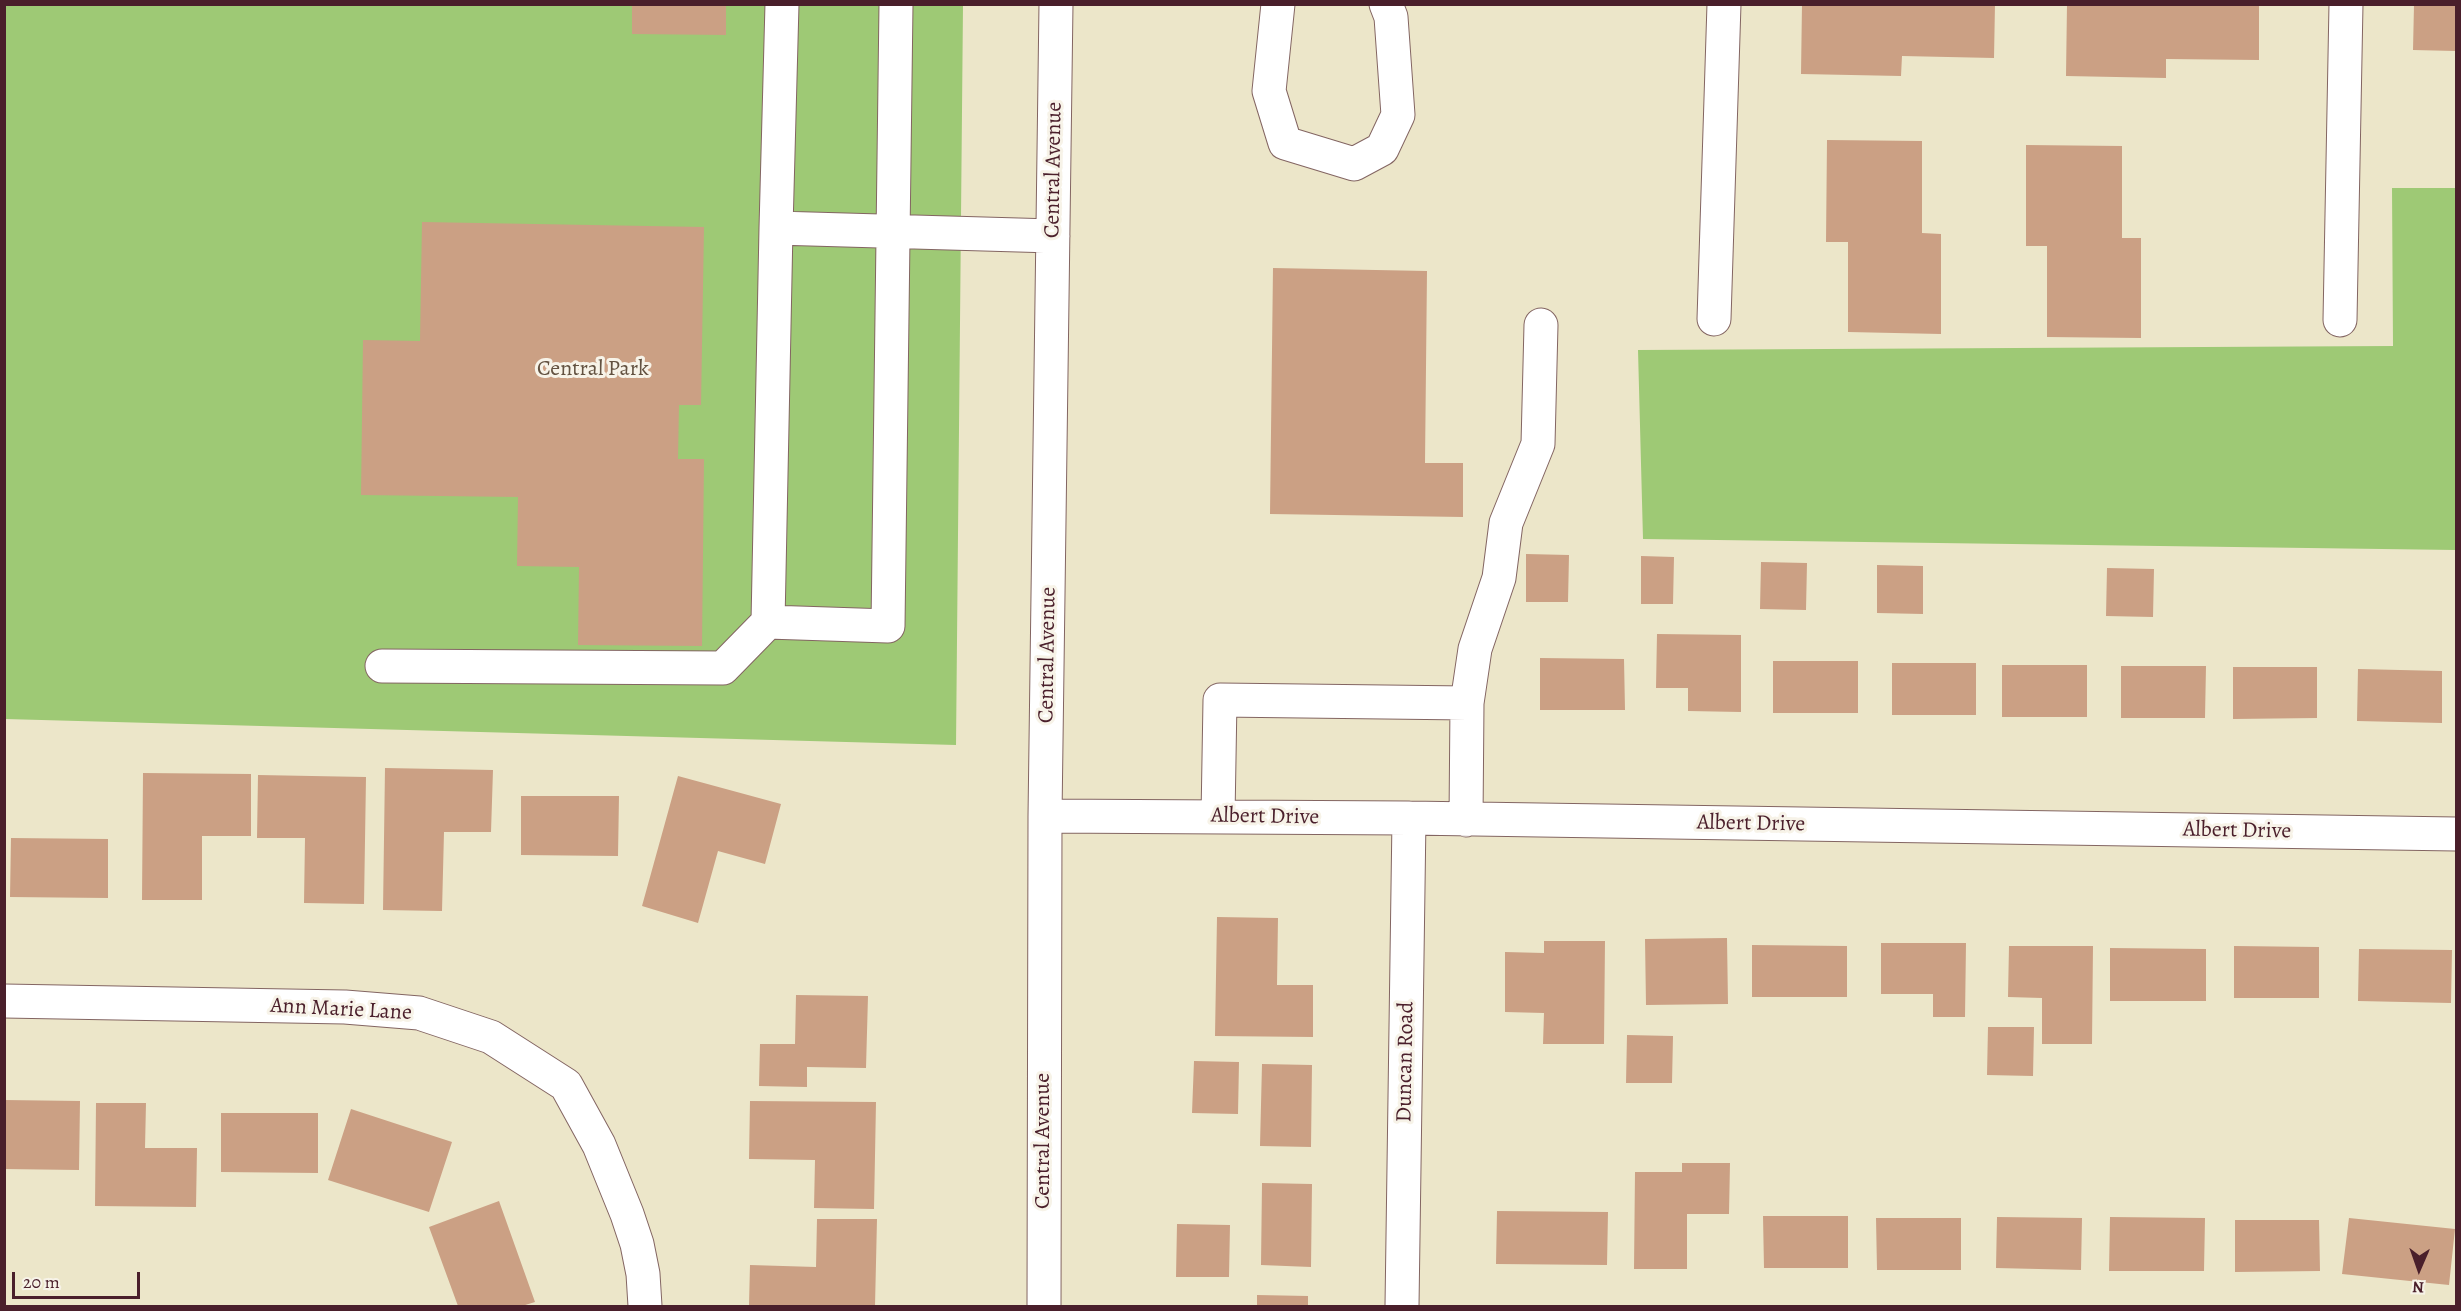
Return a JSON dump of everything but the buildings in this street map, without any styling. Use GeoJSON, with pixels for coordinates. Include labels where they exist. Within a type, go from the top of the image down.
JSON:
{"type":"FeatureCollection","features":[{"type":"Feature","properties":{"kind":"street"},"geometry":{"type":"LineString","coordinates":[[382,666],[723,668],[768,622],[782,4]]}},
{"type":"Feature","properties":{"kind":"street"},"geometry":{"type":"LineString","coordinates":[[768,622],[888,626],[896,4]]}},
{"type":"Feature","properties":{"kind":"street","name":"Central Avenue"},"geometry":{"type":"LineString","coordinates":[[1044,1306],[1045,816],[1056,4]]}},
{"type":"Feature","properties":{"kind":"street"},"geometry":{"type":"LineString","coordinates":[[1278,4],[1269,91],[1285,143],[1354,164],[1382,149],[1398,115],[1391,17],[1386,4]]}},
{"type":"Feature","properties":{"kind":"street"},"geometry":{"type":"LineString","coordinates":[[1714,319],[1724,4]]}},
{"type":"Feature","properties":{"kind":"street"},"geometry":{"type":"LineString","coordinates":[[2340,320],[2346,4]]}},
{"type":"Feature","properties":{"kind":"street"},"geometry":{"type":"LineString","coordinates":[[776,228],[1053,236]]}},
{"type":"Feature","properties":{"kind":"street"},"geometry":{"type":"LineString","coordinates":[[1466,820],[1467,703],[1475,649],[1499,578],[1506,523],[1538,444],[1541,325]]}},
{"type":"Feature","properties":{"kind":"street"},"geometry":{"type":"LineString","coordinates":[[1218,817],[1220,700],[1467,703]]}},
{"type":"Feature","properties":{"kind":"street","name":"Albert Drive"},"geometry":{"type":"LineString","coordinates":[[1045,816],[1409,818],[2457,834]]}},
{"type":"Feature","properties":{"kind":"street","name":"Duncan Road"},"geometry":{"type":"LineString","coordinates":[[1402,1306],[1409,818]]}},
{"type":"Feature","properties":{"kind":"street","name":"Ann Marie Lane"},"geometry":{"type":"LineString","coordinates":[[4,1001],[345,1007],[418,1013],[491,1036],[566,1084],[599,1144],[627,1214],[637,1244],[645,1306]]}},
{"type":"Feature","properties":{"kind":"green space","name":"Central Park"},"geometry":{"type":"Polygon","coordinates":[[[5,5],[963,5],[956,745],[5,719],[5,5]]]}},
{"type":"Feature","properties":{"kind":"green space"},"geometry":{"type":"Polygon","coordinates":[[[2392,188],[2456,188],[2456,550],[1643,539],[1638,350],[2393,346],[2392,188]]]}}]}
